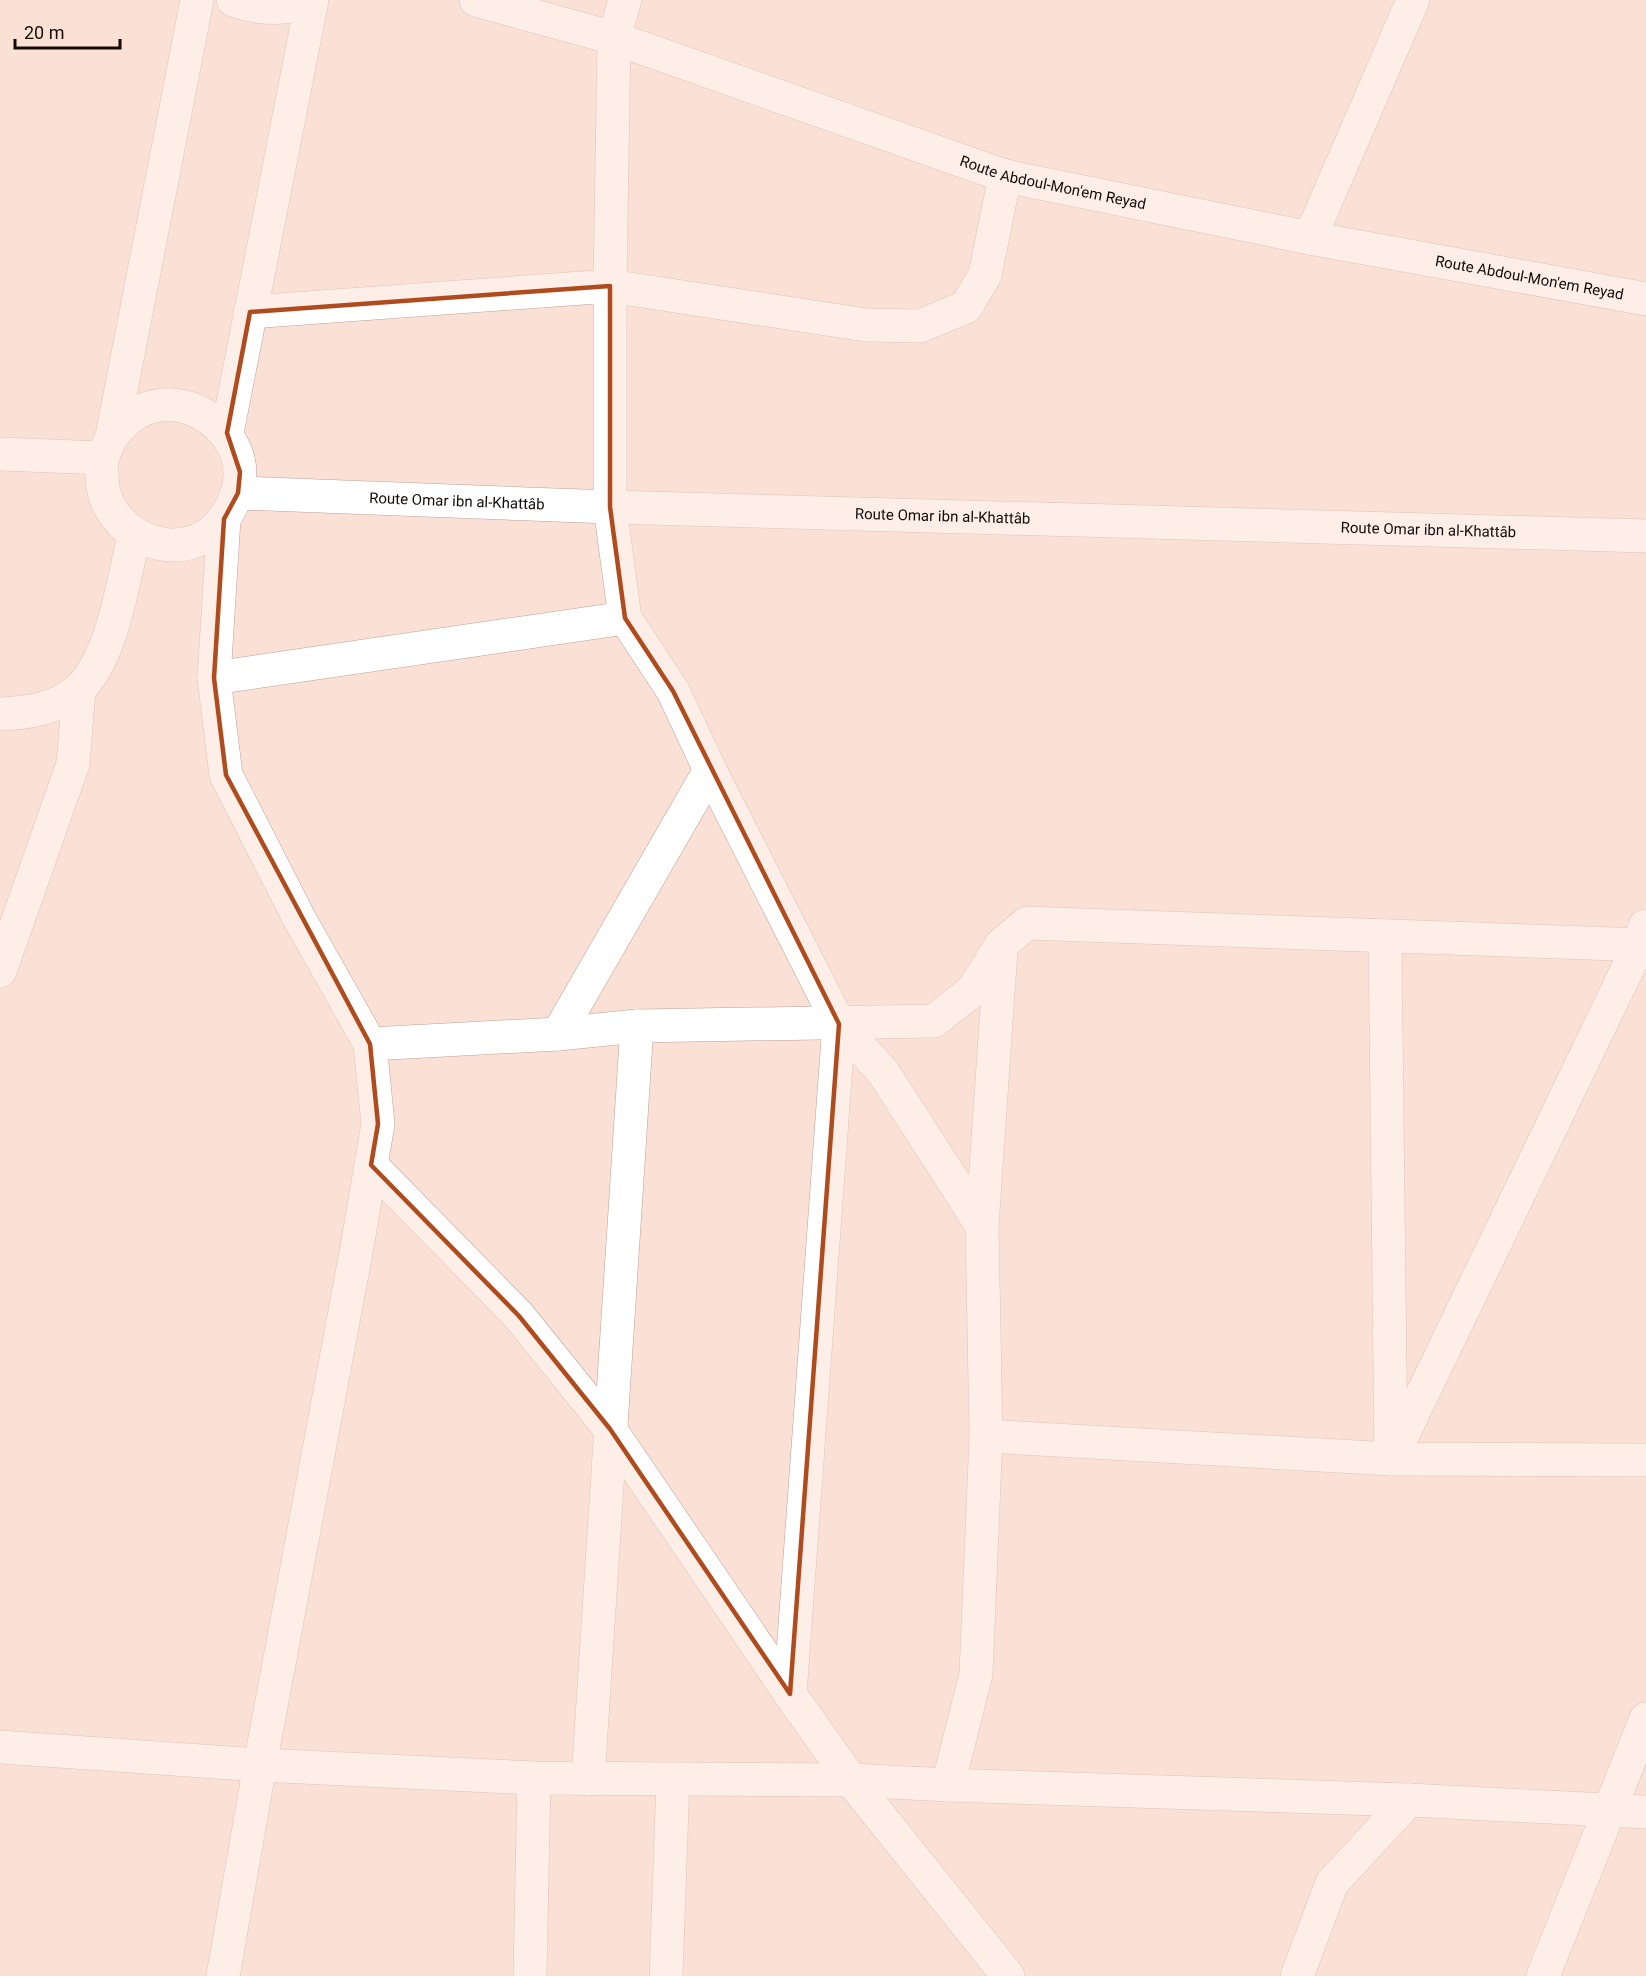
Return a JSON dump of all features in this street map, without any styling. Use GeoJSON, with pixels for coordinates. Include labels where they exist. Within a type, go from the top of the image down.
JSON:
{"type":"FeatureCollection","features":[{"type":"Feature","properties":{"kind":"street"},"geometry":{"type":"LineString","coordinates":[[197,0],[107,447],[102,488],[113,515],[134,535],[157,544],[182,544],[206,536],[231,506]]}},
{"type":"Feature","properties":{"kind":"street"},"geometry":{"type":"LineString","coordinates":[[227,433],[312,1],[292,7],[273,9],[252,7],[233,0]]}},
{"type":"Feature","properties":{"kind":"street","name":"Route Abdoul-Mon'em Reyad"},"geometry":{"type":"LineString","coordinates":[[476,0],[614,38],[1005,176],[1310,238],[1646,299]]}},
{"type":"Feature","properties":{"kind":"street"},"geometry":{"type":"LineString","coordinates":[[625,0],[614,38],[610,286],[610,507],[625,618],[673,691],[710,770],[839,1024],[883,1072],[982,1227]]}},
{"type":"Feature","properties":{"kind":"street"},"geometry":{"type":"LineString","coordinates":[[1310,238],[1413,0]]}},
{"type":"Feature","properties":{"kind":"street"},"geometry":{"type":"LineString","coordinates":[[250,312],[610,286],[866,326],[920,326],[966,307],[985,275],[1005,176]]}},
{"type":"Feature","properties":{"kind":"street"},"geometry":{"type":"LineString","coordinates":[[0,454],[107,447],[128,419],[147,409],[169,405],[191,408],[211,418],[227,433],[236,452],[240,472],[231,506],[214,678],[226,775],[299,918],[370,1044],[378,1124],[223,1976]]}},
{"type":"Feature","properties":{"kind":"street","name":"Route Omar ibn al-Khattâb"},"geometry":{"type":"LineString","coordinates":[[231,506],[610,507],[1646,536]]}},
{"type":"Feature","properties":{"kind":"street"},"geometry":{"type":"LineString","coordinates":[[0,714],[24,713],[51,706],[79,690],[96,667],[109,639],[134,535]]}},
{"type":"Feature","properties":{"kind":"street"},"geometry":{"type":"LineString","coordinates":[[214,678],[625,618]]}},
{"type":"Feature","properties":{"kind":"street"},"geometry":{"type":"LineString","coordinates":[[0,971],[73,764],[79,690]]}},
{"type":"Feature","properties":{"kind":"street"},"geometry":{"type":"LineString","coordinates":[[558,1034],[710,770]]}},
{"type":"Feature","properties":{"kind":"street"},"geometry":{"type":"LineString","coordinates":[[370,1044],[558,1034],[638,1026],[934,1021],[972,991],[1001,945],[1027,923],[1385,936],[1644,938],[1391,1459]]}},
{"type":"Feature","properties":{"kind":"street"},"geometry":{"type":"LineString","coordinates":[[1385,936],[1391,1459]]}},
{"type":"Feature","properties":{"kind":"street"},"geometry":{"type":"LineString","coordinates":[[948,1785],[976,1674],[986,1436],[982,1227],[1001,945]]}},
{"type":"Feature","properties":{"kind":"street"},"geometry":{"type":"LineString","coordinates":[[790,1694],[839,1024]]}},
{"type":"Feature","properties":{"kind":"street"},"geometry":{"type":"LineString","coordinates":[[588,1779],[638,1026]]}},
{"type":"Feature","properties":{"kind":"street"},"geometry":{"type":"LineString","coordinates":[[371,1165],[519,1316],[610,1429],[851,1780],[1008,1976]]}},
{"type":"Feature","properties":{"kind":"street"},"geometry":{"type":"LineString","coordinates":[[986,1436],[1391,1459],[1646,1460]]}},
{"type":"Feature","properties":{"kind":"street"},"geometry":{"type":"LineString","coordinates":[[1543,1976],[1646,1719]]}},
{"type":"Feature","properties":{"kind":"street"},"geometry":{"type":"LineString","coordinates":[[0,1747],[260,1765],[534,1778],[851,1780],[1408,1800],[1646,1812]]}},
{"type":"Feature","properties":{"kind":"street"},"geometry":{"type":"LineString","coordinates":[[530,1976],[534,1778]]}},
{"type":"Feature","properties":{"kind":"street"},"geometry":{"type":"LineString","coordinates":[[666,1976],[673,1779]]}},
{"type":"Feature","properties":{"kind":"street"},"geometry":{"type":"LineString","coordinates":[[1297,1976],[1332,1883],[1408,1800]]}},
{"type":"Feature","properties":{"kind":"highlighted area"},"geometry":{"type":"Polygon","coordinates":[[[610,286],[610,507],[625,618],[673,691],[839,1024],[790,1694],[610,1429],[519,1316],[371,1165],[378,1124],[370,1044],[226,775],[214,678],[224,519],[238,493],[240,472],[227,433],[250,312],[610,286]]]}}]}
